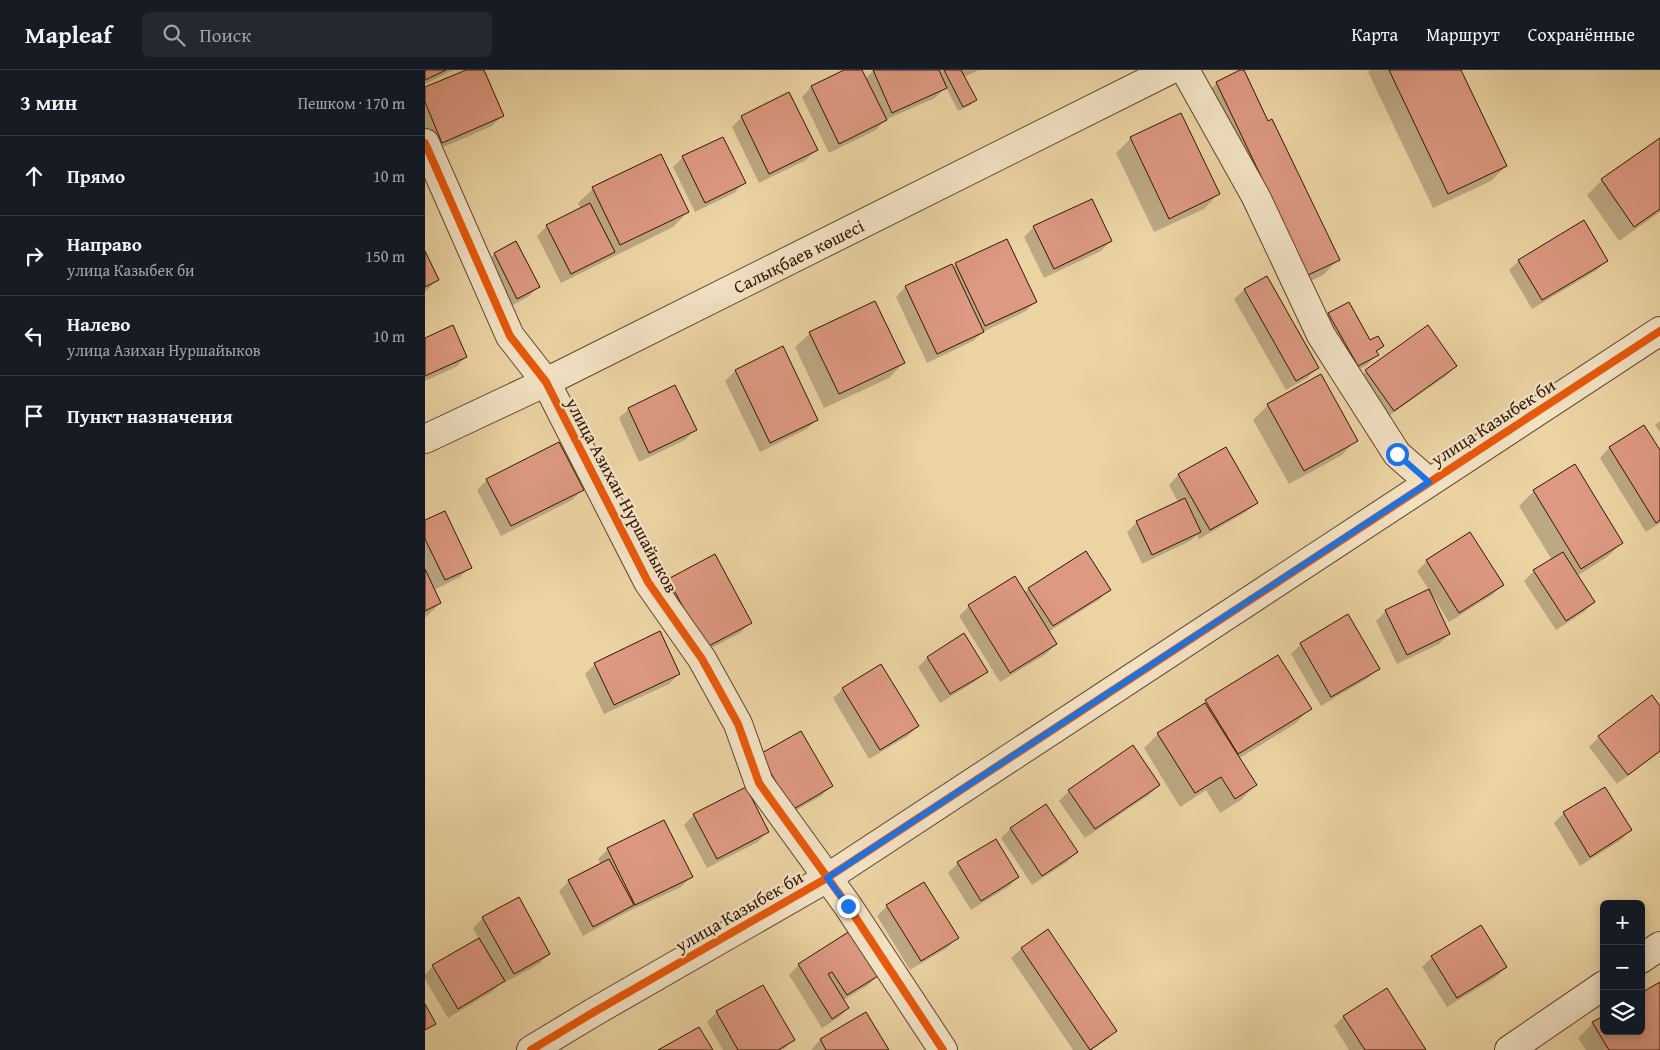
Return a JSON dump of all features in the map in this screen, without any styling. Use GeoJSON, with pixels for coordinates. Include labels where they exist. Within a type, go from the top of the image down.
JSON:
{"type":"FeatureCollection","features":[{"type":"Feature","properties":{"kind":"street","name":"Салықбаев көшесі"},"geometry":{"type":"LineString","coordinates":[[425,439],[545,382],[1170,70]]}},
{"type":"Feature","properties":{"kind":"street"},"geometry":{"type":"LineString","coordinates":[[1185,70],[1257,198],[1321,335],[1397,454],[1429,482]]}},
{"type":"Feature","properties":{"kind":"street","name":"улица Азихан Нуршайыков"},"geometry":{"type":"LineString","coordinates":[[425,143],[510,336],[545,382],[648,582],[701,659],[738,724],[759,783],[827,878],[943,1050]]}},
{"type":"Feature","properties":{"kind":"street","name":"улица Казыбек би"},"geometry":{"type":"LineString","coordinates":[[531,1050],[827,878],[1660,331]]}},
{"type":"Feature","properties":{"kind":"street"},"geometry":{"type":"LineString","coordinates":[[1645,956],[1660,946]]}},
{"type":"Feature","properties":{"kind":"street"},"geometry":{"type":"LineString","coordinates":[[1509,1050],[1600,987]]}},
{"type":"Feature","properties":{"kind":"building"},"geometry":{"type":"Polygon","coordinates":[[[425,70],[446,70],[425,80],[425,70]]]}},
{"type":"Feature","properties":{"kind":"building"},"geometry":{"type":"Polygon","coordinates":[[[466,70],[484,70],[504,116],[442,143],[425,102],[425,87],[466,70]]]}},
{"type":"Feature","properties":{"kind":"building"},"geometry":{"type":"Polygon","coordinates":[[[844,70],[862,70],[887,120],[839,144],[811,86],[844,70]]]}},
{"type":"Feature","properties":{"kind":"building"},"geometry":{"type":"Polygon","coordinates":[[[873,70],[939,70],[947,88],[892,113],[873,70]]]}},
{"type":"Feature","properties":{"kind":"building"},"geometry":{"type":"Polygon","coordinates":[[[944,70],[961,70],[977,100],[963,107],[944,70]]]}},
{"type":"Feature","properties":{"kind":"building"},"geometry":{"type":"Polygon","coordinates":[[[1240,70],[1244,70],[1268,121],[1272,119],[1340,260],[1308,275],[1216,82],[1240,70]]]}},
{"type":"Feature","properties":{"kind":"building"},"geometry":{"type":"Polygon","coordinates":[[[1389,70],[1461,70],[1507,166],[1448,194],[1389,70]]]}},
{"type":"Feature","properties":{"kind":"building"},"geometry":{"type":"Polygon","coordinates":[[[789,92],[818,150],[769,174],[741,116],[789,92]]]}},
{"type":"Feature","properties":{"kind":"building"},"geometry":{"type":"Polygon","coordinates":[[[1181,113],[1220,194],[1169,219],[1130,137],[1181,113]]]}},
{"type":"Feature","properties":{"kind":"building"},"geometry":{"type":"Polygon","coordinates":[[[723,137],[746,183],[705,203],[682,156],[723,137]]]}},
{"type":"Feature","properties":{"kind":"building"},"geometry":{"type":"Polygon","coordinates":[[[1660,138],[1660,209],[1634,227],[1601,179],[1660,138]]]}},
{"type":"Feature","properties":{"kind":"building"},"geometry":{"type":"Polygon","coordinates":[[[661,154],[689,212],[620,245],[592,187],[661,154]]]}},
{"type":"Feature","properties":{"kind":"building"},"geometry":{"type":"Polygon","coordinates":[[[1092,199],[1112,241],[1054,269],[1033,226],[1092,199]]]}},
{"type":"Feature","properties":{"kind":"building"},"geometry":{"type":"Polygon","coordinates":[[[590,203],[615,252],[571,274],[546,225],[590,203]]]}},
{"type":"Feature","properties":{"kind":"building"},"geometry":{"type":"Polygon","coordinates":[[[1584,220],[1608,261],[1542,300],[1518,260],[1584,220]]]}},
{"type":"Feature","properties":{"kind":"building"},"geometry":{"type":"Polygon","coordinates":[[[1007,239],[1037,302],[985,326],[955,263],[1007,239]]]}},
{"type":"Feature","properties":{"kind":"building"},"geometry":{"type":"Polygon","coordinates":[[[516,241],[540,287],[517,299],[494,253],[516,241]]]}},
{"type":"Feature","properties":{"kind":"building"},"geometry":{"type":"Polygon","coordinates":[[[425,251],[439,280],[425,287],[425,251]]]}},
{"type":"Feature","properties":{"kind":"building"},"geometry":{"type":"Polygon","coordinates":[[[952,264],[984,332],[937,354],[905,286],[952,264]]]}},
{"type":"Feature","properties":{"kind":"building"},"geometry":{"type":"Polygon","coordinates":[[[1267,276],[1319,368],[1296,381],[1244,289],[1267,276]]]}},
{"type":"Feature","properties":{"kind":"building"},"geometry":{"type":"Polygon","coordinates":[[[875,301],[905,363],[839,394],[809,332],[875,301]]]}},
{"type":"Feature","properties":{"kind":"building"},"geometry":{"type":"Polygon","coordinates":[[[1349,302],[1370,340],[1378,336],[1384,346],[1376,351],[1379,355],[1358,366],[1328,313],[1349,302]]]}},
{"type":"Feature","properties":{"kind":"building"},"geometry":{"type":"Polygon","coordinates":[[[453,325],[467,357],[425,376],[425,338],[453,325]]]}},
{"type":"Feature","properties":{"kind":"building"},"geometry":{"type":"Polygon","coordinates":[[[1428,325],[1457,366],[1394,411],[1365,370],[1428,325]]]}},
{"type":"Feature","properties":{"kind":"building"},"geometry":{"type":"Polygon","coordinates":[[[783,346],[818,420],[770,443],[735,370],[783,346]]]}},
{"type":"Feature","properties":{"kind":"building"},"geometry":{"type":"Polygon","coordinates":[[[1321,374],[1358,441],[1304,471],[1267,404],[1321,374]]]}},
{"type":"Feature","properties":{"kind":"building"},"geometry":{"type":"Polygon","coordinates":[[[675,385],[697,430],[649,453],[628,408],[675,385]]]}},
{"type":"Feature","properties":{"kind":"building"},"geometry":{"type":"Polygon","coordinates":[[[1644,425],[1660,450],[1660,520],[1656,523],[1609,447],[1644,425]]]}},
{"type":"Feature","properties":{"kind":"building"},"geometry":{"type":"Polygon","coordinates":[[[559,442],[584,490],[511,526],[486,479],[559,442]]]}},
{"type":"Feature","properties":{"kind":"building"},"geometry":{"type":"Polygon","coordinates":[[[1226,447],[1258,503],[1210,530],[1178,474],[1226,447]]]}},
{"type":"Feature","properties":{"kind":"building"},"geometry":{"type":"Polygon","coordinates":[[[1575,464],[1623,543],[1581,569],[1533,490],[1575,464]]]}},
{"type":"Feature","properties":{"kind":"building"},"geometry":{"type":"Polygon","coordinates":[[[1185,498],[1201,532],[1152,555],[1136,521],[1185,498]]]}},
{"type":"Feature","properties":{"kind":"building"},"geometry":{"type":"Polygon","coordinates":[[[445,511],[472,568],[445,580],[425,539],[425,520],[445,511]]]}},
{"type":"Feature","properties":{"kind":"building"},"geometry":{"type":"Polygon","coordinates":[[[1470,532],[1504,585],[1459,613],[1426,560],[1470,532]]]}},
{"type":"Feature","properties":{"kind":"building"},"geometry":{"type":"Polygon","coordinates":[[[1086,551],[1111,590],[1053,626],[1028,588],[1086,551]]]}},
{"type":"Feature","properties":{"kind":"building"},"geometry":{"type":"Polygon","coordinates":[[[1563,552],[1595,602],[1566,621],[1533,570],[1563,552]]]}},
{"type":"Feature","properties":{"kind":"building"},"geometry":{"type":"Polygon","coordinates":[[[715,554],[752,623],[705,648],[668,579],[715,554]]]}},
{"type":"Feature","properties":{"kind":"building"},"geometry":{"type":"Polygon","coordinates":[[[425,569],[441,603],[425,611],[425,569]]]}},
{"type":"Feature","properties":{"kind":"building"},"geometry":{"type":"Polygon","coordinates":[[[1015,576],[1057,644],[1010,673],[968,605],[1015,576]]]}},
{"type":"Feature","properties":{"kind":"building"},"geometry":{"type":"Polygon","coordinates":[[[1429,589],[1450,634],[1407,655],[1385,610],[1429,589]]]}},
{"type":"Feature","properties":{"kind":"building"},"geometry":{"type":"Polygon","coordinates":[[[1348,614],[1380,669],[1331,697],[1300,643],[1348,614]]]}},
{"type":"Feature","properties":{"kind":"building"},"geometry":{"type":"Polygon","coordinates":[[[660,631],[680,674],[614,705],[594,663],[660,631]]]}},
{"type":"Feature","properties":{"kind":"building"},"geometry":{"type":"Polygon","coordinates":[[[964,633],[988,672],[950,694],[927,657],[964,633]]]}},
{"type":"Feature","properties":{"kind":"building"},"geometry":{"type":"Polygon","coordinates":[[[1278,655],[1312,709],[1238,754],[1205,700],[1278,655]]]}},
{"type":"Feature","properties":{"kind":"building"},"geometry":{"type":"Polygon","coordinates":[[[881,664],[919,726],[880,750],[842,688],[881,664]]]}},
{"type":"Feature","properties":{"kind":"building"},"geometry":{"type":"Polygon","coordinates":[[[1652,695],[1660,706],[1660,751],[1628,775],[1598,736],[1652,695]]]}},
{"type":"Feature","properties":{"kind":"building"},"geometry":{"type":"Polygon","coordinates":[[[1205,703],[1257,785],[1235,799],[1221,777],[1195,793],[1157,733],[1205,703]]]}},
{"type":"Feature","properties":{"kind":"building"},"geometry":{"type":"Polygon","coordinates":[[[801,731],[833,786],[792,810],[760,754],[801,731]]]}},
{"type":"Feature","properties":{"kind":"building"},"geometry":{"type":"Polygon","coordinates":[[[1133,745],[1160,785],[1095,829],[1068,790],[1133,745]]]}},
{"type":"Feature","properties":{"kind":"building"},"geometry":{"type":"Polygon","coordinates":[[[746,787],[769,832],[717,859],[693,814],[746,787]]]}},
{"type":"Feature","properties":{"kind":"building"},"geometry":{"type":"Polygon","coordinates":[[[1605,787],[1632,830],[1590,857],[1563,812],[1605,787]]]}},
{"type":"Feature","properties":{"kind":"building"},"geometry":{"type":"Polygon","coordinates":[[[1046,804],[1078,852],[1042,876],[1010,828],[1046,804]]]}},
{"type":"Feature","properties":{"kind":"building"},"geometry":{"type":"Polygon","coordinates":[[[664,820],[693,877],[635,905],[607,848],[664,820]]]}},
{"type":"Feature","properties":{"kind":"building"},"geometry":{"type":"Polygon","coordinates":[[[996,839],[1019,877],[981,901],[957,862],[996,839]]]}},
{"type":"Feature","properties":{"kind":"building"},"geometry":{"type":"Polygon","coordinates":[[[609,859],[634,905],[593,927],[568,880],[609,859]]]}},
{"type":"Feature","properties":{"kind":"building"},"geometry":{"type":"Polygon","coordinates":[[[924,882],[959,938],[921,961],[886,905],[924,882]]]}},
{"type":"Feature","properties":{"kind":"building"},"geometry":{"type":"Polygon","coordinates":[[[519,897],[550,954],[514,974],[482,917],[519,897]]]}},
{"type":"Feature","properties":{"kind":"building"},"geometry":{"type":"Polygon","coordinates":[[[1481,925],[1507,967],[1457,998],[1431,956],[1481,925]]]}},
{"type":"Feature","properties":{"kind":"building"},"geometry":{"type":"Polygon","coordinates":[[[1048,929],[1117,1031],[1090,1050],[1021,948],[1048,929]]]}},
{"type":"Feature","properties":{"kind":"building"},"geometry":{"type":"Polygon","coordinates":[[[850,931],[878,976],[847,995],[832,972],[828,974],[849,1008],[832,1019],[798,964],[850,931]]]}},
{"type":"Feature","properties":{"kind":"building"},"geometry":{"type":"Polygon","coordinates":[[[479,938],[505,981],[458,1009],[432,965],[479,938]]]}},
{"type":"Feature","properties":{"kind":"building"},"geometry":{"type":"Polygon","coordinates":[[[1660,982],[1660,1050],[1609,1050],[1592,1022],[1600,1018],[1600,1035],[1645,1035],[1645,991],[1660,982]]]}},
{"type":"Feature","properties":{"kind":"building"},"geometry":{"type":"Polygon","coordinates":[[[763,985],[795,1040],[778,1050],[738,1050],[716,1011],[763,985]]]}},
{"type":"Feature","properties":{"kind":"building"},"geometry":{"type":"Polygon","coordinates":[[[1387,988],[1426,1050],[1365,1050],[1343,1016],[1387,988]]]}},
{"type":"Feature","properties":{"kind":"building"},"geometry":{"type":"Polygon","coordinates":[[[425,1004],[436,1024],[425,1030],[425,1004]]]}},
{"type":"Feature","properties":{"kind":"building"},"geometry":{"type":"Polygon","coordinates":[[[866,1012],[889,1050],[826,1050],[820,1039],[866,1012]]]}},
{"type":"Feature","properties":{"kind":"building"},"geometry":{"type":"Polygon","coordinates":[[[699,1027],[713,1050],[658,1050],[699,1027]]]}},
{"type":"Feature","properties":{"kind":"cycle path"},"geometry":{"type":"LineString","coordinates":[[425,143],[510,336],[546,382],[648,582],[702,659],[738,724],[759,783],[848,906],[943,1050]]}},
{"type":"Feature","properties":{"kind":"cycle path"},"geometry":{"type":"LineString","coordinates":[[531,1050],[827,878],[1660,331]]}},
{"type":"Feature","properties":{"kind":"route"},"geometry":{"type":"LineString","coordinates":[[848,906],[827,878],[1429,482],[1397,454]]}}]}
